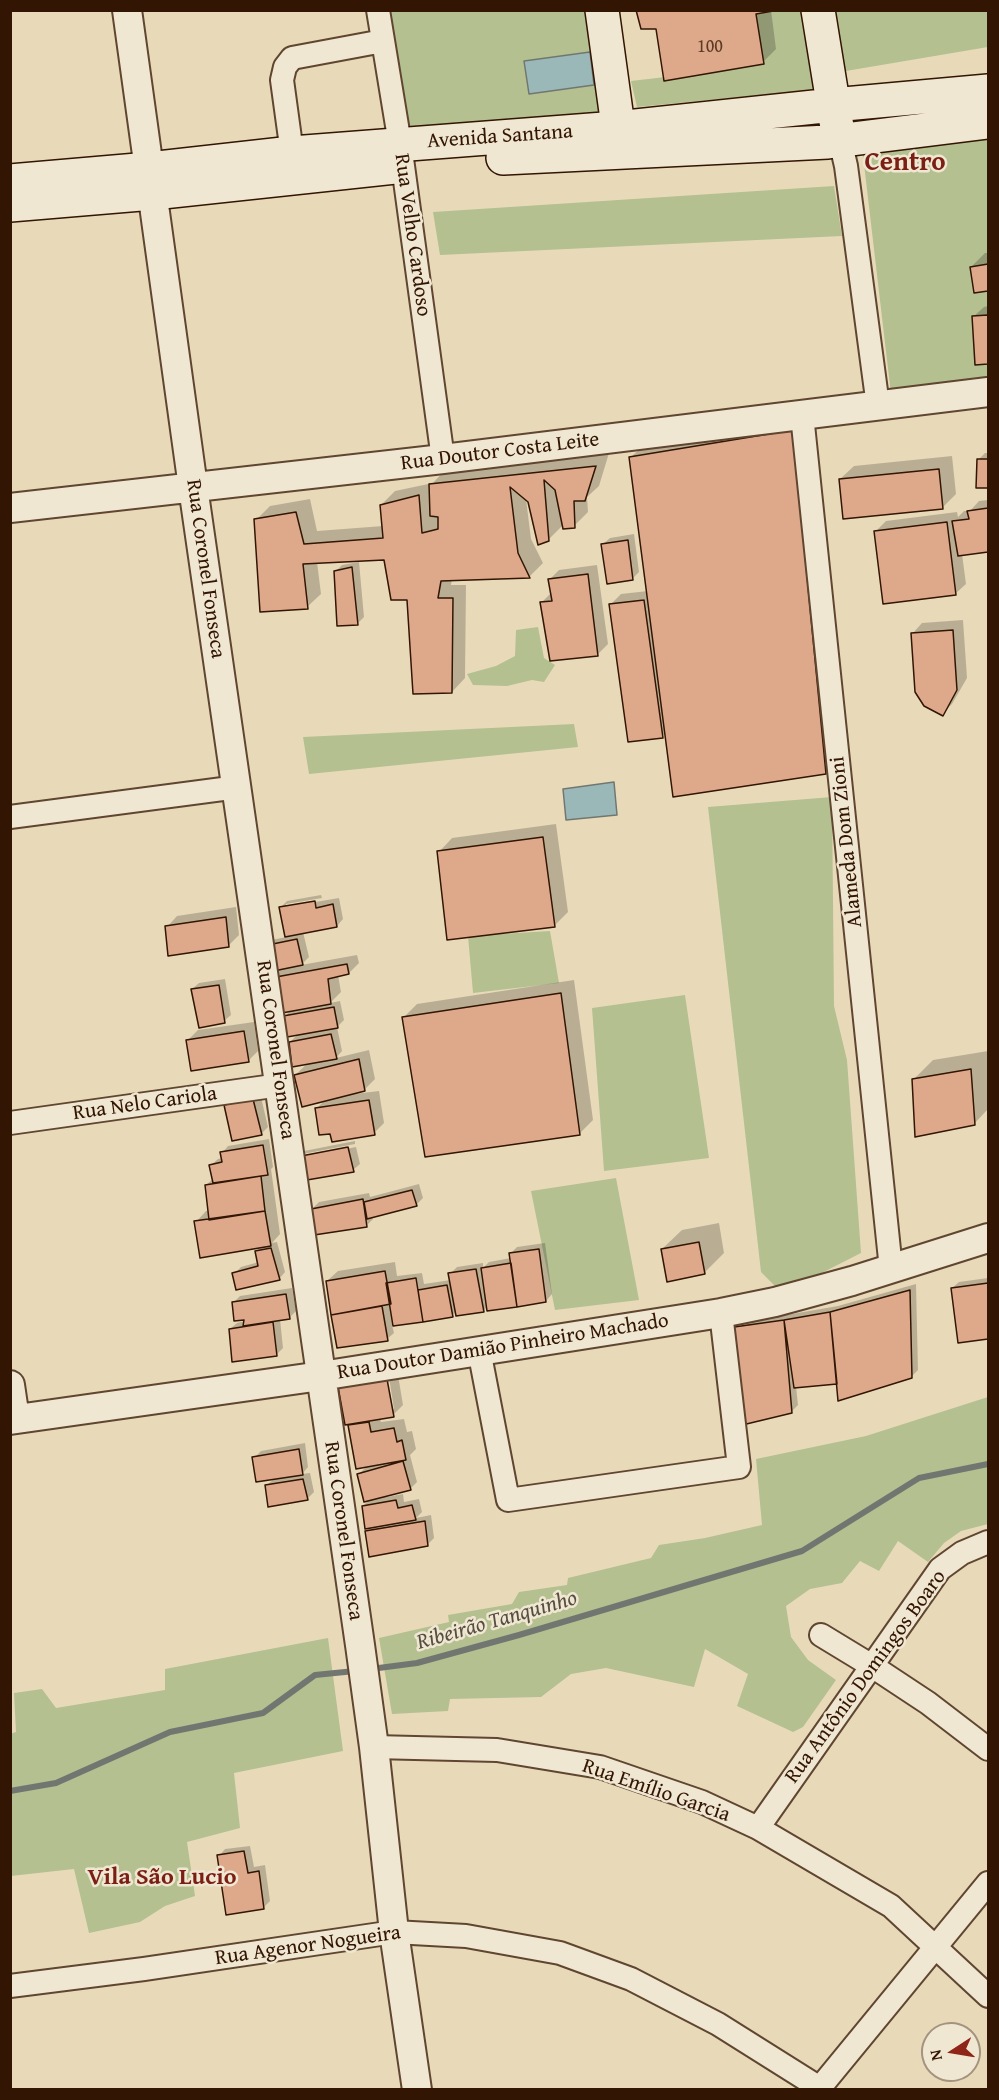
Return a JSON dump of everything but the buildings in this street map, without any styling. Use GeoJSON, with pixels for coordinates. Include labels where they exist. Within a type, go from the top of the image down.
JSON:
{"type":"FeatureCollection","features":[{"type":"Feature","properties":{"kind":"main road"},"geometry":{"type":"LineString","coordinates":[[602,10],[620,140]]}},
{"type":"Feature","properties":{"kind":"main road"},"geometry":{"type":"LineString","coordinates":[[818,10],[832,105],[840,141]]}},
{"type":"Feature","properties":{"kind":"main road","name":"Avenida Santana"},"geometry":{"type":"LineString","coordinates":[[10,205],[151,181],[292,153],[494,159],[832,105],[988,91]]}},
{"type":"Feature","properties":{"kind":"main road","name":"Avenida Santana"},"geometry":{"type":"LineString","coordinates":[[620,140],[840,141],[988,122]]}},
{"type":"Feature","properties":{"kind":"main road","name":"Avenida Santana"},"geometry":{"type":"LineString","coordinates":[[10,181],[151,181],[401,155]]}},
{"type":"Feature","properties":{"kind":"street","name":"Rua Coronel Fonseca"},"geometry":{"type":"LineString","coordinates":[[127,10],[193,487],[360,1646],[374,1747],[394,1932],[417,2090]]}},
{"type":"Feature","properties":{"kind":"street","name":"Rua Velho Cardoso"},"geometry":{"type":"LineString","coordinates":[[378,10],[401,155],[443,459]]}},
{"type":"Feature","properties":{"kind":"street"},"geometry":{"type":"LineString","coordinates":[[292,153],[282,80],[285,66],[292,58],[382,41]]}},
{"type":"Feature","properties":{"kind":"street"},"geometry":{"type":"LineString","coordinates":[[840,141],[846,165],[878,406]]}},
{"type":"Feature","properties":{"kind":"street","name":"Rua Doutor Costa Leite"},"geometry":{"type":"LineString","coordinates":[[10,508],[443,459],[988,392]]}},
{"type":"Feature","properties":{"kind":"street","name":"Alameda Dom Zioni"},"geometry":{"type":"LineString","coordinates":[[802,415],[891,1269]]}},
{"type":"Feature","properties":{"kind":"street"},"geometry":{"type":"LineString","coordinates":[[10,817],[238,788]]}},
{"type":"Feature","properties":{"kind":"street","name":"Rua Nelo Cariola"},"geometry":{"type":"LineString","coordinates":[[10,1124],[280,1085]]}},
{"type":"Feature","properties":{"kind":"street","name":"Rua Doutor Damião Pinheiro Machado"},"geometry":{"type":"LineString","coordinates":[[13,1419],[321,1376],[721,1313],[775,1302],[988,1238]]}},
{"type":"Feature","properties":{"kind":"street"},"geometry":{"type":"LineString","coordinates":[[479,1350],[508,1500],[739,1467],[721,1313]]}},
{"type":"Feature","properties":{"kind":"street"},"geometry":{"type":"LineString","coordinates":[[10,1385],[13,1419]]}},
{"type":"Feature","properties":{"kind":"street","name":"Rua Antônio Domingos Boaro"},"geometry":{"type":"LineString","coordinates":[[758,1828],[940,1569],[962,1553],[988,1542]]}},
{"type":"Feature","properties":{"kind":"street"},"geometry":{"type":"LineString","coordinates":[[821,1635],[872,1665],[988,1749]]}},
{"type":"Feature","properties":{"kind":"street","name":"Rua Emílio Garcia"},"geometry":{"type":"LineString","coordinates":[[374,1747],[497,1750],[600,1767],[702,1802],[758,1828],[891,1906],[988,1996]]}},
{"type":"Feature","properties":{"kind":"street"},"geometry":{"type":"LineString","coordinates":[[821,2089],[988,1883]]}},
{"type":"Feature","properties":{"kind":"street","name":"Rua Agenor Nogueira"},"geometry":{"type":"LineString","coordinates":[[10,1986],[144,1969],[394,1932],[466,1936],[560,1953],[631,1979],[718,2024],[821,2089]]}},
{"type":"Feature","properties":{"kind":"green space"},"geometry":{"type":"Polygon","coordinates":[[[388,11],[592,11],[607,113],[405,138],[388,11]]]}},
{"type":"Feature","properties":{"kind":"green space"},"geometry":{"type":"Polygon","coordinates":[[[809,11],[822,89],[637,107],[631,81],[734,69],[763,63],[756,14],[809,11]]]}},
{"type":"Feature","properties":{"kind":"green space"},"geometry":{"type":"Polygon","coordinates":[[[826,11],[988,11],[988,47],[834,73],[826,11]]]}},
{"type":"Feature","properties":{"kind":"green space"},"geometry":{"type":"Polygon","coordinates":[[[988,132],[988,381],[891,394],[862,147],[988,132]]]}},
{"type":"Feature","properties":{"kind":"green space"},"geometry":{"type":"Polygon","coordinates":[[[834,186],[842,236],[440,255],[433,212],[834,186]]]}},
{"type":"Feature","properties":{"kind":"green space"},"geometry":{"type":"Polygon","coordinates":[[[538,627],[544,658],[555,665],[544,682],[532,680],[507,686],[473,685],[467,674],[496,666],[515,656],[516,630],[538,627]]]}},
{"type":"Feature","properties":{"kind":"green space"},"geometry":{"type":"Polygon","coordinates":[[[574,724],[578,747],[309,774],[303,737],[574,724]]]}},
{"type":"Feature","properties":{"kind":"green space"},"geometry":{"type":"Polygon","coordinates":[[[832,797],[834,1006],[847,1060],[861,1253],[800,1284],[775,1286],[761,1272],[708,807],[832,797]]]}},
{"type":"Feature","properties":{"kind":"green space"},"geometry":{"type":"Polygon","coordinates":[[[550,931],[559,983],[473,993],[468,936],[550,931]]]}},
{"type":"Feature","properties":{"kind":"green space"},"geometry":{"type":"Polygon","coordinates":[[[685,995],[709,1158],[604,1171],[592,1008],[685,995]]]}},
{"type":"Feature","properties":{"kind":"green space"},"geometry":{"type":"Polygon","coordinates":[[[616,1178],[639,1300],[555,1310],[531,1191],[616,1178]]]}},
{"type":"Feature","properties":{"kind":"green space"},"geometry":{"type":"Polygon","coordinates":[[[988,1397],[988,1524],[961,1531],[944,1543],[928,1562],[898,1541],[879,1571],[860,1561],[842,1583],[810,1589],[786,1606],[791,1637],[808,1660],[836,1680],[803,1727],[793,1732],[737,1706],[748,1674],[705,1649],[694,1687],[606,1668],[571,1674],[541,1697],[450,1699],[448,1711],[392,1714],[379,1638],[449,1622],[448,1615],[512,1604],[519,1592],[567,1585],[568,1578],[651,1558],[659,1545],[705,1538],[762,1525],[756,1459],[866,1436],[988,1397]]]}},
{"type":"Feature","properties":{"kind":"green space"},"geometry":{"type":"Polygon","coordinates":[[[328,1638],[343,1751],[234,1773],[240,1828],[187,1842],[195,1896],[165,1906],[140,1922],[89,1933],[74,1869],[11,1876],[10,1734],[16,1732],[14,1693],[42,1689],[56,1708],[165,1690],[165,1669],[328,1638]]]}},
{"type":"Feature","properties":{"kind":"water"},"geometry":{"type":"Polygon","coordinates":[[[590,52],[594,85],[529,94],[524,61],[590,52]]]}},
{"type":"Feature","properties":{"kind":"water"},"geometry":{"type":"Polygon","coordinates":[[[614,782],[617,815],[566,820],[563,789],[614,782]]]}},
{"type":"Feature","properties":{"kind":"waterway","name":"Ribeirão Tanquinho"},"geometry":{"type":"LineString","coordinates":[[371,1669],[417,1663],[802,1551],[919,1478],[988,1464]]}},
{"type":"Feature","properties":{"kind":"waterway","name":"Ribeirão Tanquinho"},"geometry":{"type":"LineString","coordinates":[[10,1791],[56,1783],[170,1732],[263,1713],[315,1675],[355,1671]]}},
{"type":"Feature","properties":{"kind":"district","name":"Centro"},"geometry":{"type":"Point","coordinates":[905,163]}},
{"type":"Feature","properties":{"kind":"district","name":"Vila São Lucio"},"geometry":{"type":"Point","coordinates":[162,1878]}}]}
